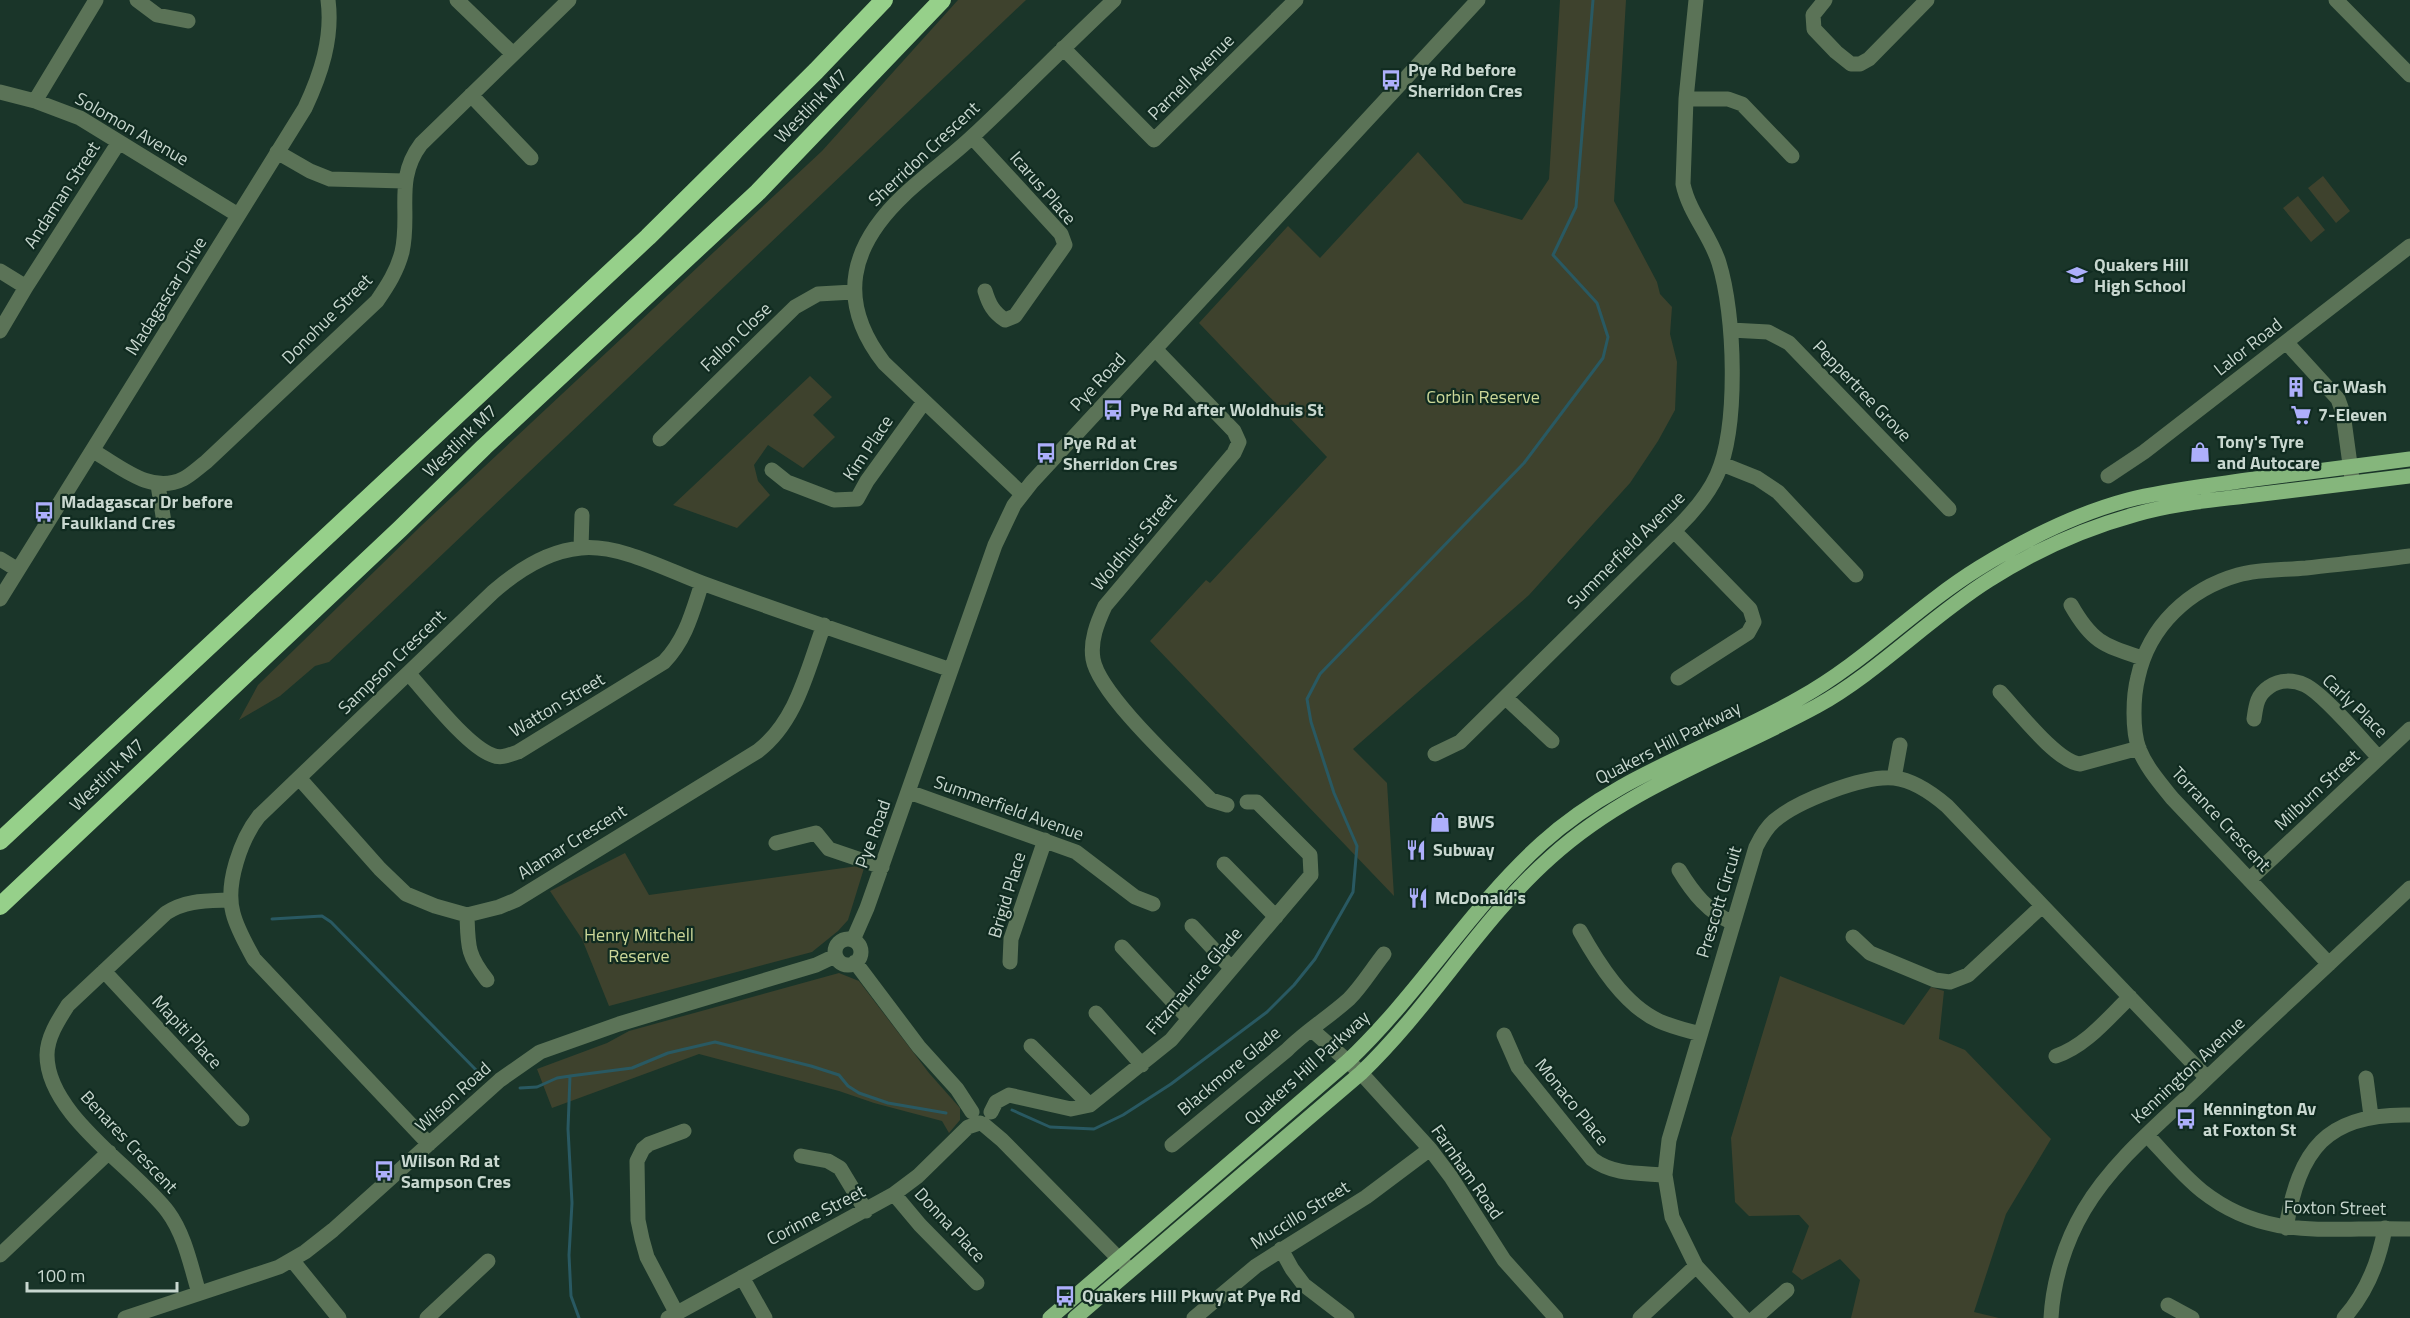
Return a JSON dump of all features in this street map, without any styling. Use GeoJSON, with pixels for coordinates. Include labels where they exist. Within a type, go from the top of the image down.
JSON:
{"type":"FeatureCollection","features":[{"type":"Feature","properties":{"kind":"highway","name":"Westlink M7"},"geometry":{"type":"LineString","coordinates":[[0,842],[648,237],[816,71],[884,0]]}},
{"type":"Feature","properties":{"kind":"highway","name":"Westlink M7"},"geometry":{"type":"LineString","coordinates":[[0,906],[484,447],[758,192],[942,0]]}},
{"type":"Feature","properties":{"kind":"main road","name":"Quakers Hill Parkway"},"geometry":{"type":"LineString","coordinates":[[1050,1318],[1348,1061],[1390,1019],[1465,924],[1541,844],[1570,820],[1627,782],[1776,711],[1820,686],[1978,569],[2057,525],[2127,500],[2169,491],[2410,459]]}},
{"type":"Feature","properties":{"kind":"main road","name":"Quakers Hill Parkway"},"geometry":{"type":"LineString","coordinates":[[1075,1318],[1361,1073],[1424,1003],[1496,911],[1525,880],[1566,843],[1599,818],[1653,786],[1823,703],[1989,580],[2025,559],[2093,528],[2139,513],[2179,504],[2410,476]]}},
{"type":"Feature","properties":{"kind":"street"},"geometry":{"type":"LineString","coordinates":[[35,101],[96,0]]}},
{"type":"Feature","properties":{"kind":"street"},"geometry":{"type":"LineString","coordinates":[[137,0],[157,15],[188,21]]}},
{"type":"Feature","properties":{"kind":"street","name":"Madagascar Drive"},"geometry":{"type":"LineString","coordinates":[[0,599],[305,108],[318,79],[328,35],[328,0]]}},
{"type":"Feature","properties":{"kind":"street"},"geometry":{"type":"LineString","coordinates":[[457,0],[513,54]]}},
{"type":"Feature","properties":{"kind":"street","name":"Donohue Street"},"geometry":{"type":"LineString","coordinates":[[158,485],[182,479],[206,462],[377,301],[394,276],[402,249],[404,181],[411,156],[569,0]]}},
{"type":"Feature","properties":{"kind":"street","name":"Sherridon Crescent"},"geometry":{"type":"LineString","coordinates":[[1022,494],[924,402],[873,349],[864,333],[853,292],[857,268],[863,249],[884,215],[904,194],[972,138],[1114,0]]}},
{"type":"Feature","properties":{"kind":"street","name":"Parnell Avenue"},"geometry":{"type":"LineString","coordinates":[[1063,48],[1154,140],[1296,0]]}},
{"type":"Feature","properties":{"kind":"street","name":"Pye Road"},"geometry":{"type":"LineString","coordinates":[[853,940],[909,792],[998,537],[1007,517],[1022,494],[1478,0]]}},
{"type":"Feature","properties":{"kind":"street","name":"Summerfield Avenue"},"geometry":{"type":"LineString","coordinates":[[1435,754],[1460,742],[1674,531],[1706,495],[1722,464],[1729,426],[1731,330],[1729,309],[1719,262],[1687,197],[1683,184],[1686,99],[1696,0]]}},
{"type":"Feature","properties":{"kind":"street"},"geometry":{"type":"LineString","coordinates":[[1825,0],[1813,15],[1814,29],[1851,64],[1860,64],[1869,59],[1927,0]]}},
{"type":"Feature","properties":{"kind":"street"},"geometry":{"type":"LineString","coordinates":[[2336,0],[2410,75]]}},
{"type":"Feature","properties":{"kind":"street","name":"Solomon Avenue"},"geometry":{"type":"LineString","coordinates":[[0,92],[35,101],[80,118],[238,215]]}},
{"type":"Feature","properties":{"kind":"street"},"geometry":{"type":"LineString","coordinates":[[471,95],[531,158]]}},
{"type":"Feature","properties":{"kind":"street"},"geometry":{"type":"LineString","coordinates":[[1686,99],[1728,99],[1742,104],[1792,156]]}},
{"type":"Feature","properties":{"kind":"street","name":"Icarus Place"},"geometry":{"type":"LineString","coordinates":[[972,138],[1061,234],[1065,245],[1015,316],[1005,320],[996,315],[985,291]]}},
{"type":"Feature","properties":{"kind":"street","name":"Andaman Street"},"geometry":{"type":"LineString","coordinates":[[0,332],[26,287],[119,142]]}},
{"type":"Feature","properties":{"kind":"street"},"geometry":{"type":"LineString","coordinates":[[278,152],[310,171],[330,179],[404,181]]}},
{"type":"Feature","properties":{"kind":"street","name":"Lalor Road"},"geometry":{"type":"LineString","coordinates":[[2108,476],[2144,452],[2410,246]]}},
{"type":"Feature","properties":{"kind":"street"},"geometry":{"type":"LineString","coordinates":[[0,271],[26,287]]}},
{"type":"Feature","properties":{"kind":"street","name":"Fallon Close"},"geometry":{"type":"LineString","coordinates":[[660,439],[795,307],[818,294],[853,292]]}},
{"type":"Feature","properties":{"kind":"street","name":"Peppertree Grove"},"geometry":{"type":"LineString","coordinates":[[1731,330],[1768,332],[1789,343],[1949,509]]}},
{"type":"Feature","properties":{"kind":"street"},"geometry":{"type":"LineString","coordinates":[[2286,342],[2338,399],[2343,413],[2352,483]]}},
{"type":"Feature","properties":{"kind":"street","name":"Woldhuis Street"},"geometry":{"type":"LineString","coordinates":[[1155,350],[1244,442],[1109,600],[1098,620],[1092,646],[1097,673],[1113,698],[1211,800],[1227,805]]}},
{"type":"Feature","properties":{"kind":"street","name":"Kim Place"},"geometry":{"type":"LineString","coordinates":[[772,470],[787,482],[834,500],[857,499],[867,481],[924,402]]}},
{"type":"Feature","properties":{"kind":"street"},"geometry":{"type":"LineString","coordinates":[[93,451],[158,485],[164,522]]}},
{"type":"Feature","properties":{"kind":"street"},"geometry":{"type":"LineString","coordinates":[[1722,464],[1757,478],[1778,492],[1856,575]]}},
{"type":"Feature","properties":{"kind":"street"},"geometry":{"type":"LineString","coordinates":[[581,548],[582,514]]}},
{"type":"Feature","properties":{"kind":"street"},"geometry":{"type":"LineString","coordinates":[[1674,531],[1750,609],[1754,621],[1748,633],[1678,678]]}},
{"type":"Feature","properties":{"kind":"street","name":"Sampson Crescent"},"geometry":{"type":"LineString","coordinates":[[429,1144],[254,959],[237,926],[230,900],[241,848],[248,830],[271,804],[300,779],[510,577],[533,563],[581,548],[604,549],[630,556],[951,670]]}},
{"type":"Feature","properties":{"kind":"street","name":"Torrance Crescent"},"geometry":{"type":"LineString","coordinates":[[2330,964],[2172,798],[2154,775],[2139,748],[2135,717],[2135,689],[2142,658],[2162,624],[2191,596],[2212,585],[2240,574],[2410,556]]}},
{"type":"Feature","properties":{"kind":"street"},"geometry":{"type":"LineString","coordinates":[[0,558],[18,570]]}},
{"type":"Feature","properties":{"kind":"street","name":"Watton Street"},"geometry":{"type":"LineString","coordinates":[[409,675],[470,740],[493,756],[506,757],[518,752],[664,662],[676,650],[684,636],[702,583]]}},
{"type":"Feature","properties":{"kind":"street"},"geometry":{"type":"LineString","coordinates":[[2071,605],[2083,625],[2096,639],[2109,647],[2142,658]]}},
{"type":"Feature","properties":{"kind":"street","name":"Alamar Crescent"},"geometry":{"type":"LineString","coordinates":[[467,915],[516,900],[758,751],[773,739],[791,714],[824,625]]}},
{"type":"Feature","properties":{"kind":"street","name":"Carly Place"},"geometry":{"type":"LineString","coordinates":[[2254,719],[2258,698],[2268,688],[2282,681],[2298,682],[2318,694],[2379,758]]}},
{"type":"Feature","properties":{"kind":"street"},"geometry":{"type":"LineString","coordinates":[[2000,692],[2060,756],[2068,761],[2080,764],[2139,748]]}},
{"type":"Feature","properties":{"kind":"street"},"geometry":{"type":"LineString","coordinates":[[1506,698],[1552,741]]}},
{"type":"Feature","properties":{"kind":"street","name":"Milburn Street"},"geometry":{"type":"LineString","coordinates":[[2250,879],[2410,729]]}},
{"type":"Feature","properties":{"kind":"street"},"geometry":{"type":"LineString","coordinates":[[1894,778],[1900,745]]}},
{"type":"Feature","properties":{"kind":"street","name":"Prescott Circuit"},"geometry":{"type":"LineString","coordinates":[[1744,1318],[1696,1266],[1672,1217],[1665,1175],[1669,1140],[1756,847],[1773,822],[1787,812],[1838,788],[1861,781],[1894,778],[1908,782],[1938,798],[2207,1078]]}},
{"type":"Feature","properties":{"kind":"street"},"geometry":{"type":"LineString","coordinates":[[300,779],[380,869],[406,894],[435,906],[467,915],[468,944],[472,962],[487,980]]}},
{"type":"Feature","properties":{"kind":"street","name":"Summerfield Avenue"},"geometry":{"type":"LineString","coordinates":[[909,792],[1077,852],[1135,897],[1153,904]]}},
{"type":"Feature","properties":{"kind":"street","name":"Fitzmaurice Glade"},"geometry":{"type":"LineString","coordinates":[[1090,1105],[1171,1040],[1311,875],[1310,855],[1257,802],[1247,802]]}},
{"type":"Feature","properties":{"kind":"street"},"geometry":{"type":"LineString","coordinates":[[776,843],[816,833],[829,849],[882,867]]}},
{"type":"Feature","properties":{"kind":"street","name":"Brigid Place"},"geometry":{"type":"LineString","coordinates":[[1010,962],[1011,939],[1045,840]]}},
{"type":"Feature","properties":{"kind":"street"},"geometry":{"type":"LineString","coordinates":[[1224,864],[1276,916]]}},
{"type":"Feature","properties":{"kind":"street"},"geometry":{"type":"LineString","coordinates":[[1679,870],[1693,892],[1711,910],[1733,923]]}},
{"type":"Feature","properties":{"kind":"street","name":"Kennington Avenue"},"geometry":{"type":"LineString","coordinates":[[2051,1318],[2060,1266],[2076,1224],[2104,1180],[2147,1135],[2410,888]]}},
{"type":"Feature","properties":{"kind":"street","name":"Benares Crescent"},"geometry":{"type":"LineString","coordinates":[[200,1293],[184,1245],[170,1215],[159,1200],[67,1107],[51,1074],[47,1054],[58,1021],[68,1005],[166,913],[178,905],[192,901],[230,900]]}},
{"type":"Feature","properties":{"kind":"street"},"geometry":{"type":"LineString","coordinates":[[1853,937],[1870,953],[1935,980],[1955,981],[1968,975],[2042,906]]}},
{"type":"Feature","properties":{"kind":"street"},"geometry":{"type":"LineString","coordinates":[[1192,926],[1231,968]]}},
{"type":"Feature","properties":{"kind":"street"},"geometry":{"type":"LineString","coordinates":[[1580,931],[1607,976],[1642,1011],[1662,1022],[1700,1034]]}},
{"type":"Feature","properties":{"kind":"street"},"geometry":{"type":"LineString","coordinates":[[845,939],[853,940],[861,950],[855,962],[844,964],[835,956],[837,944],[845,939]]}},
{"type":"Feature","properties":{"kind":"street"},"geometry":{"type":"LineString","coordinates":[[1122,947],[1189,1019]]}},
{"type":"Feature","properties":{"kind":"street","name":"Blackmore Glade"},"geometry":{"type":"LineString","coordinates":[[1172,1145],[1345,1001],[1384,954]]}},
{"type":"Feature","properties":{"kind":"street","name":"Wilson Road"},"geometry":{"type":"LineString","coordinates":[[125,1318],[261,1273],[292,1260],[325,1237],[500,1080],[540,1052],[619,1024],[816,965],[835,956]]}},
{"type":"Feature","properties":{"kind":"street"},"geometry":{"type":"LineString","coordinates":[[855,962],[919,1047],[982,1114],[1002,1140],[1130,1270]]}},
{"type":"Feature","properties":{"kind":"street","name":"Mapiti Place"},"geometry":{"type":"LineString","coordinates":[[104,971],[242,1119]]}},
{"type":"Feature","properties":{"kind":"street"},"geometry":{"type":"LineString","coordinates":[[2056,1056],[2074,1048],[2087,1038],[2130,997]]}},
{"type":"Feature","properties":{"kind":"street"},"geometry":{"type":"LineString","coordinates":[[1096,1013],[1142,1065]]}},
{"type":"Feature","properties":{"kind":"street","name":"Farnham Road"},"geometry":{"type":"LineString","coordinates":[[1315,1027],[1361,1073],[1430,1149],[1451,1177],[1504,1260],[1556,1318]]}},
{"type":"Feature","properties":{"kind":"street","name":"Monaco Place"},"geometry":{"type":"LineString","coordinates":[[1504,1035],[1518,1067],[1592,1159],[1615,1171],[1665,1175]]}},
{"type":"Feature","properties":{"kind":"street"},"geometry":{"type":"LineString","coordinates":[[1030,1046],[1090,1105]]}},
{"type":"Feature","properties":{"kind":"street"},"geometry":{"type":"LineString","coordinates":[[2366,1078],[2371,1116]]}},
{"type":"Feature","properties":{"kind":"street"},"geometry":{"type":"LineString","coordinates":[[982,1114],[1009,1095],[1071,1109],[1090,1105]]}},
{"type":"Feature","properties":{"kind":"street","name":"Corinne Street"},"geometry":{"type":"LineString","coordinates":[[673,1316],[894,1194],[918,1176],[982,1114]]}},
{"type":"Feature","properties":{"kind":"street"},"geometry":{"type":"LineString","coordinates":[[2286,1228],[2292,1191],[2303,1166],[2311,1154],[2332,1133],[2345,1125],[2371,1116],[2410,1115]]}},
{"type":"Feature","properties":{"kind":"street"},"geometry":{"type":"LineString","coordinates":[[673,1316],[647,1257],[642,1239],[638,1220],[637,1161],[649,1144],[684,1131]]}},
{"type":"Feature","properties":{"kind":"street","name":"Foxton Street"},"geometry":{"type":"LineString","coordinates":[[2147,1135],[2190,1180],[2213,1199],[2249,1219],[2286,1228],[2410,1229]]}},
{"type":"Feature","properties":{"kind":"street","name":"Muccillo Street"},"geometry":{"type":"LineString","coordinates":[[1194,1318],[1256,1266],[1366,1197],[1430,1149]]}},
{"type":"Feature","properties":{"kind":"street"},"geometry":{"type":"LineString","coordinates":[[1,1253],[109,1152]]}},
{"type":"Feature","properties":{"kind":"street"},"geometry":{"type":"LineString","coordinates":[[801,1156],[828,1161],[840,1168],[866,1211]]}},
{"type":"Feature","properties":{"kind":"street","name":"Donna Place"},"geometry":{"type":"LineString","coordinates":[[894,1194],[920,1225],[977,1283]]}},
{"type":"Feature","properties":{"kind":"street"},"geometry":{"type":"LineString","coordinates":[[2344,1318],[2368,1282],[2382,1245],[2385,1228]]}},
{"type":"Feature","properties":{"kind":"street"},"geometry":{"type":"LineString","coordinates":[[1281,1249],[1292,1269],[1305,1285],[1347,1318]]}},
{"type":"Feature","properties":{"kind":"street"},"geometry":{"type":"LineString","coordinates":[[292,1260],[339,1318]]}},
{"type":"Feature","properties":{"kind":"street"},"geometry":{"type":"LineString","coordinates":[[427,1318],[488,1261]]}},
{"type":"Feature","properties":{"kind":"street"},"geometry":{"type":"LineString","coordinates":[[1640,1318],[1696,1266]]}},
{"type":"Feature","properties":{"kind":"street"},"geometry":{"type":"LineString","coordinates":[[742,1277],[765,1318]]}},
{"type":"Feature","properties":{"kind":"street"},"geometry":{"type":"LineString","coordinates":[[1755,1318],[1787,1290]]}},
{"type":"Feature","properties":{"kind":"street"},"geometry":{"type":"LineString","coordinates":[[2168,1305],[2192,1318]]}},
{"type":"Feature","properties":{"kind":"green space"},"geometry":{"type":"Polygon","coordinates":[[[958,0],[1026,0],[329,662],[315,666],[280,696],[239,720],[258,685],[422,525],[822,151],[958,0]]]}},
{"type":"Feature","properties":{"kind":"green space","name":"Corbin Reserve"},"geometry":{"type":"Polygon","coordinates":[[[1560,0],[1626,0],[1614,201],[1657,282],[1660,294],[1672,307],[1670,334],[1677,362],[1675,410],[1630,483],[1529,595],[1353,749],[1387,783],[1394,896],[1150,641],[1206,580],[1210,583],[1327,457],[1199,323],[1288,226],[1320,258],[1418,152],[1464,203],[1522,220],[1549,179],[1560,0]]]}},
{"type":"Feature","properties":{"kind":"green space"},"geometry":{"type":"Polygon","coordinates":[[[2323,176],[2350,211],[2336,223],[2308,188],[2323,176]]]}},
{"type":"Feature","properties":{"kind":"green space"},"geometry":{"type":"Polygon","coordinates":[[[2298,196],[2325,230],[2311,242],[2283,208],[2298,196]]]}},
{"type":"Feature","properties":{"kind":"green space"},"geometry":{"type":"Polygon","coordinates":[[[810,376],[832,397],[813,415],[835,437],[803,468],[768,445],[754,465],[758,481],[770,495],[737,528],[673,505],[810,376]]]}},
{"type":"Feature","properties":{"kind":"green space","name":"Henry Mitchell Reserve"},"geometry":{"type":"Polygon","coordinates":[[[625,853],[649,895],[865,865],[848,920],[812,952],[609,1006],[582,939],[550,891],[625,853]]]}},
{"type":"Feature","properties":{"kind":"green space"},"geometry":{"type":"Polygon","coordinates":[[[839,973],[859,981],[929,1073],[960,1108],[960,1120],[949,1133],[942,1121],[699,1054],[552,1108],[537,1069],[607,1043],[629,1031],[839,973]]]}},
{"type":"Feature","properties":{"kind":"green space"},"geometry":{"type":"Polygon","coordinates":[[[1780,976],[1904,1025],[1931,987],[1944,991],[1939,1039],[1965,1050],[2051,1139],[2006,1214],[1974,1312],[1999,1318],[1851,1318],[1860,1280],[1840,1259],[1802,1280],[1792,1272],[1809,1226],[1799,1215],[1749,1216],[1735,1202],[1731,1138],[1780,976]]]}},
{"type":"Feature","properties":{"kind":"waterway"},"geometry":{"type":"LineString","coordinates":[[1012,1110],[1050,1127],[1094,1129],[1123,1115],[1171,1084],[1267,1012],[1294,985],[1315,959],[1353,892],[1357,846],[1334,793],[1311,722],[1307,699],[1320,674],[1524,463],[1603,358],[1608,337],[1597,303],[1553,255],[1576,207],[1593,0]]}},
{"type":"Feature","properties":{"kind":"waterway"},"geometry":{"type":"LineString","coordinates":[[272,919],[322,916],[331,922],[479,1073]]}},
{"type":"Feature","properties":{"kind":"waterway"},"geometry":{"type":"LineString","coordinates":[[520,1088],[537,1087],[557,1078],[632,1068],[668,1053],[715,1042],[839,1075],[848,1086],[859,1093],[888,1103],[946,1113]]}},
{"type":"Feature","properties":{"kind":"waterway"},"geometry":{"type":"LineString","coordinates":[[570,1076],[568,1129],[572,1203],[569,1255],[571,1296],[579,1318]]}},
{"type":"Feature","properties":{"kind":"place","name":"Pye Rd before Sherridon Cres"},"geometry":{"type":"Point","coordinates":[1391,80]}},
{"type":"Feature","properties":{"kind":"place","name":"Quakers Hill High School"},"geometry":{"type":"Point","coordinates":[2077,275]}},
{"type":"Feature","properties":{"kind":"place","name":"Car Wash"},"geometry":{"type":"Point","coordinates":[2296,387]}},
{"type":"Feature","properties":{"kind":"place","name":"Pye Rd after Woldhuis St"},"geometry":{"type":"Point","coordinates":[1113,410]}},
{"type":"Feature","properties":{"kind":"place","name":"7-Eleven"},"geometry":{"type":"Point","coordinates":[2301,415]}},
{"type":"Feature","properties":{"kind":"place","name":"Tony's Tyre and Autocare"},"geometry":{"type":"Point","coordinates":[2200,452]}},
{"type":"Feature","properties":{"kind":"place","name":"Pye Rd at Sherridon Cres"},"geometry":{"type":"Point","coordinates":[1046,453]}},
{"type":"Feature","properties":{"kind":"place","name":"Madagascar Dr before Faulkland Cres"},"geometry":{"type":"Point","coordinates":[44,512]}},
{"type":"Feature","properties":{"kind":"place","name":"BWS"},"geometry":{"type":"Point","coordinates":[1440,822]}},
{"type":"Feature","properties":{"kind":"place","name":"Subway"},"geometry":{"type":"Point","coordinates":[1416,850]}},
{"type":"Feature","properties":{"kind":"place","name":"McDonald's"},"geometry":{"type":"Point","coordinates":[1418,898]}},
{"type":"Feature","properties":{"kind":"place","name":"Kennington Av at Foxton St"},"geometry":{"type":"Point","coordinates":[2186,1119]}},
{"type":"Feature","properties":{"kind":"place","name":"Wilson Rd at Sampson Cres"},"geometry":{"type":"Point","coordinates":[384,1171]}},
{"type":"Feature","properties":{"kind":"place","name":"Quakers Hill Pkwy at Pye Rd"},"geometry":{"type":"Point","coordinates":[1065,1296]}}]}
